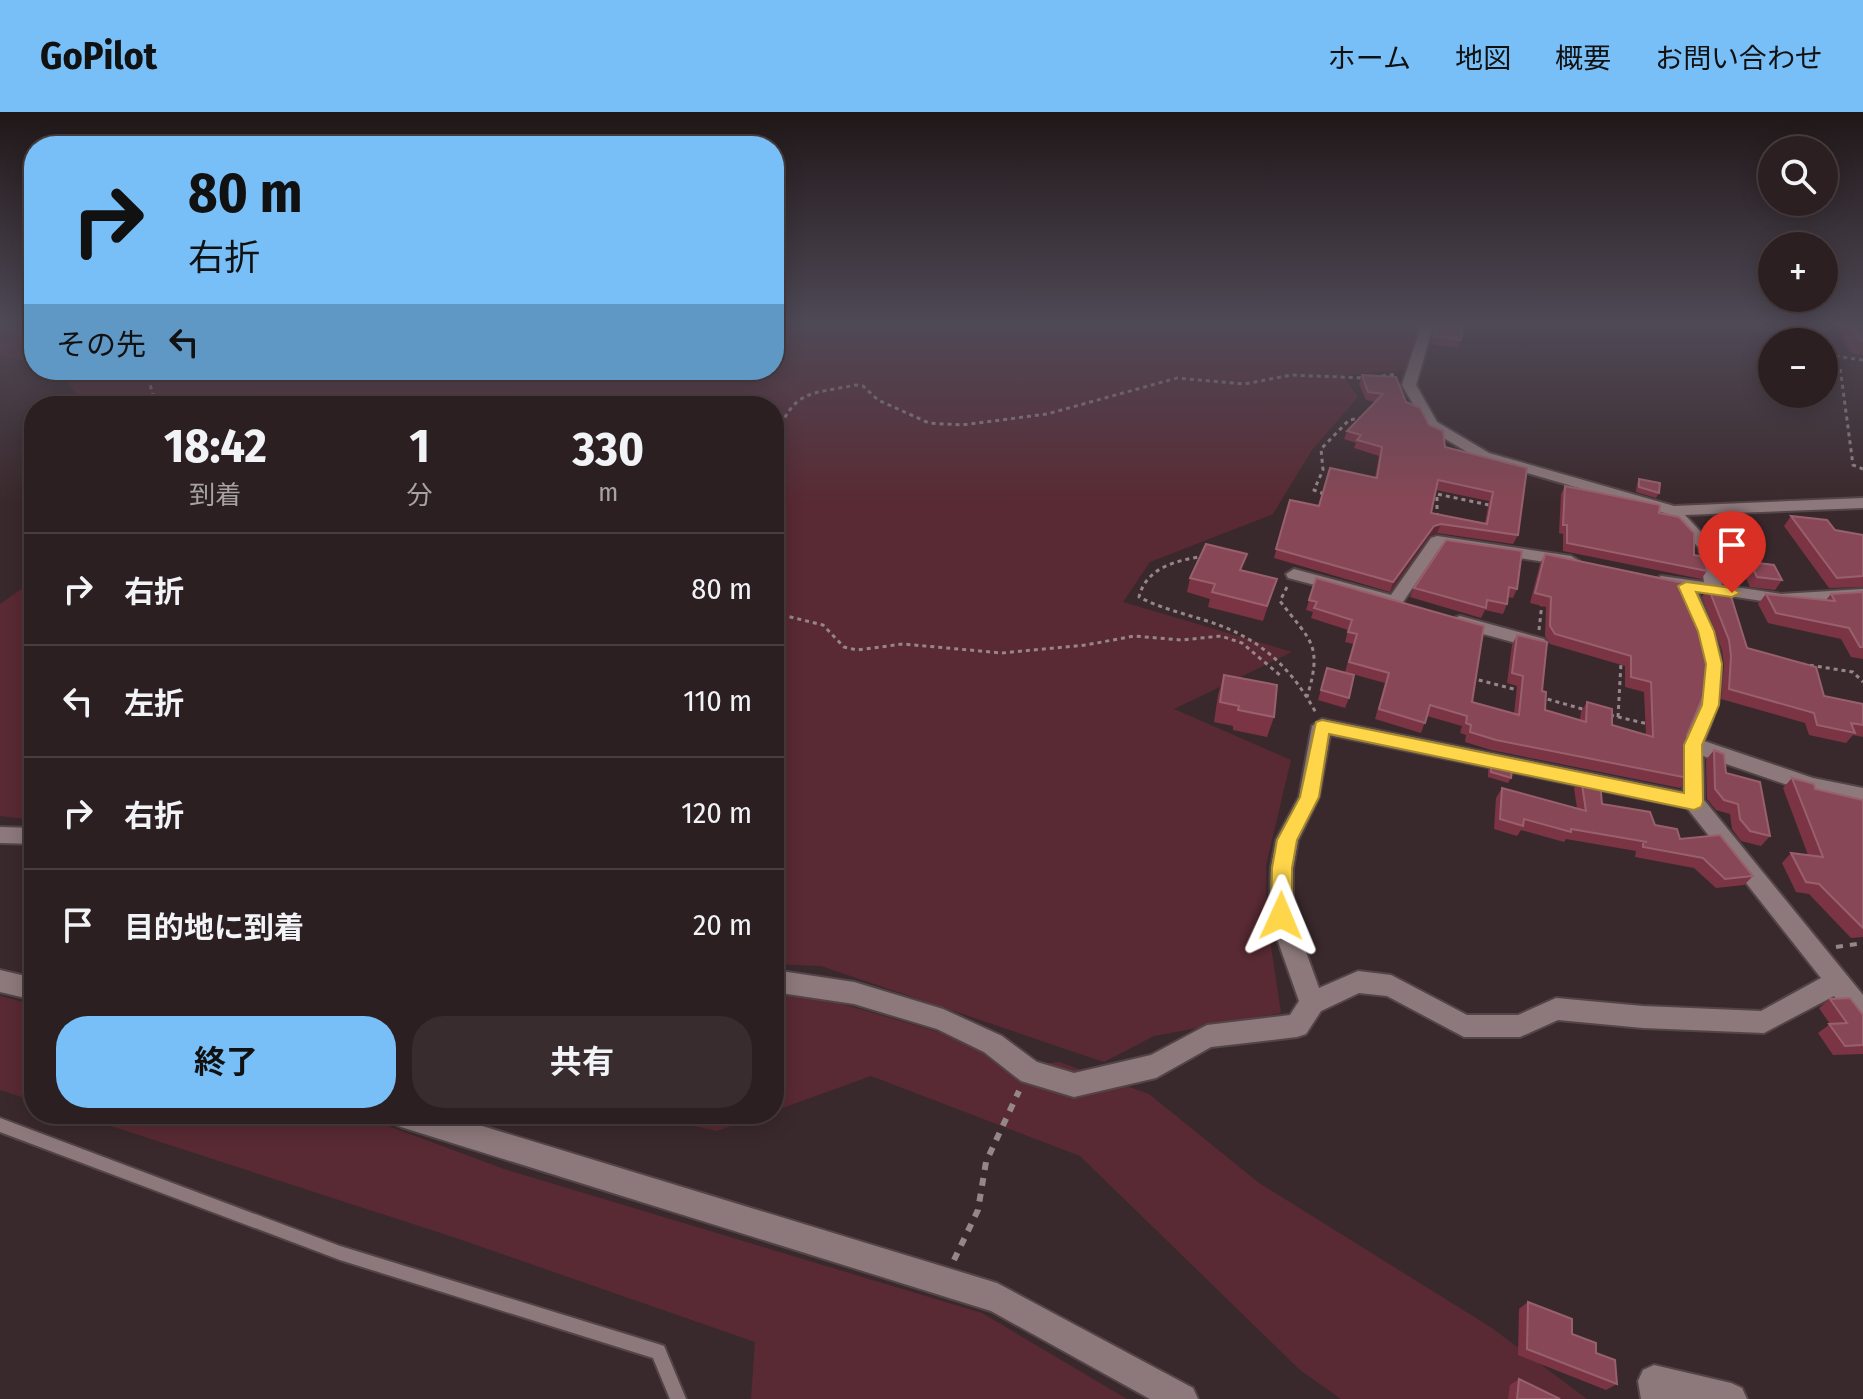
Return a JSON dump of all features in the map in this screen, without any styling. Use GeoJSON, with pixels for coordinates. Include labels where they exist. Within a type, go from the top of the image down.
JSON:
{"type":"FeatureCollection","features":[{"type":"Feature","properties":{"kind":"street"},"geometry":{"type":"LineString","coordinates":[[1409,383],[1432,425],[1484,456],[1673,511],[1863,503]]}},
{"type":"Feature","properties":{"kind":"street"},"geometry":{"type":"LineString","coordinates":[[1673,511],[1707,547],[1714,590]]}},
{"type":"Feature","properties":{"kind":"street"},"geometry":{"type":"LineString","coordinates":[[1395,601],[1437,541],[1590,565]]}},
{"type":"Feature","properties":{"kind":"street"},"geometry":{"type":"LineString","coordinates":[[1294,574],[1395,601],[1416,610]]}},
{"type":"Feature","properties":{"kind":"street"},"geometry":{"type":"LineString","coordinates":[[1640,576],[1686,586],[1781,599],[1863,594]]}},
{"type":"Feature","properties":{"kind":"street"},"geometry":{"type":"LineString","coordinates":[[1686,586],[1706,631],[1714,664],[1710,705],[1693,745],[1694,802],[1777,902],[1863,1014]]}},
{"type":"Feature","properties":{"kind":"street"},"geometry":{"type":"LineString","coordinates":[[1446,619],[1538,643]]}},
{"type":"Feature","properties":{"kind":"street"},"geometry":{"type":"LineString","coordinates":[[1312,1003],[1281,916],[1282,868],[1287,840],[1309,797],[1322,726],[1694,802]]}},
{"type":"Feature","properties":{"kind":"street"},"geometry":{"type":"LineString","coordinates":[[1693,745],[1811,785],[1863,796]]}},
{"type":"Feature","properties":{"kind":"street"},"geometry":{"type":"LineString","coordinates":[[0,835],[24,836]]}},
{"type":"Feature","properties":{"kind":"street"},"geometry":{"type":"LineString","coordinates":[[0,981],[24,987]]}},
{"type":"Feature","properties":{"kind":"street"},"geometry":{"type":"LineString","coordinates":[[784,982],[854,993],[943,1020],[993,1044],[1030,1072],[1074,1085],[1156,1066],[1207,1036],[1297,1026],[1312,1003],[1358,982],[1391,986],[1464,1026],[1520,1026],[1556,1009],[1643,1017],[1764,1022],[1837,982]]}},
{"type":"Feature","properties":{"kind":"street"},"geometry":{"type":"LineString","coordinates":[[433,1124],[997,1298],[1182,1399]]}},
{"type":"Feature","properties":{"kind":"street"},"geometry":{"type":"LineString","coordinates":[[1657,1399],[1654,1381],[1731,1399]]}},
{"type":"Feature","properties":{"kind":"lane"},"geometry":{"type":"LineString","coordinates":[[0,1125],[340,1253],[658,1352],[678,1399]]}},
{"type":"Feature","properties":{"kind":"path"},"geometry":{"type":"LineString","coordinates":[[784,416],[801,396],[856,385],[863,386],[878,400],[929,423],[962,425],[1047,414],[1159,383]]}},
{"type":"Feature","properties":{"kind":"path"},"geometry":{"type":"LineString","coordinates":[[1842,383],[1853,465],[1863,469]]}},
{"type":"Feature","properties":{"kind":"path"},"geometry":{"type":"LineString","coordinates":[[1326,495],[1314,490],[1323,470],[1321,449],[1349,420],[1365,418]]}},
{"type":"Feature","properties":{"kind":"path"},"geometry":{"type":"LineString","coordinates":[[1437,541],[1437,494],[1489,505],[1491,494]]}},
{"type":"Feature","properties":{"kind":"path"},"geometry":{"type":"LineString","coordinates":[[1206,556],[1164,567],[1145,578],[1139,587],[1139,597],[1156,607],[1251,637],[1289,667],[1322,726]]}},
{"type":"Feature","properties":{"kind":"path"},"geometry":{"type":"LineString","coordinates":[[1294,574],[1280,601],[1313,642],[1319,662],[1307,697]]}},
{"type":"Feature","properties":{"kind":"path"},"geometry":{"type":"LineString","coordinates":[[1538,643],[1542,595]]}},
{"type":"Feature","properties":{"kind":"path"},"geometry":{"type":"LineString","coordinates":[[784,615],[823,625],[844,647],[857,650],[903,644],[1002,653],[1086,645],[1134,636],[1182,640],[1221,636],[1242,643],[1281,676]]}},
{"type":"Feature","properties":{"kind":"path"},"geometry":{"type":"LineString","coordinates":[[1618,717],[1621,659]]}},
{"type":"Feature","properties":{"kind":"path"},"geometry":{"type":"LineString","coordinates":[[1797,663],[1853,672],[1863,682]]}},
{"type":"Feature","properties":{"kind":"path"},"geometry":{"type":"LineString","coordinates":[[1462,675],[1524,692]]}},
{"type":"Feature","properties":{"kind":"path"},"geometry":{"type":"LineString","coordinates":[[1537,696],[1591,711]]}},
{"type":"Feature","properties":{"kind":"path"},"geometry":{"type":"LineString","coordinates":[[1605,714],[1658,726]]}},
{"type":"Feature","properties":{"kind":"path"},"geometry":{"type":"LineString","coordinates":[[942,1282],[978,1210],[986,1162],[1030,1072]]}},
{"type":"Feature","properties":{"kind":"shaded area"},"geometry":{"type":"Polygon","coordinates":[[[67,383],[1348,383],[1358,397],[1312,450],[1273,514],[1150,562],[1123,602],[1292,652],[1174,709],[1291,760],[1266,865],[1267,919],[1281,1013],[1154,1036],[1104,1062],[821,966],[784,964],[784,396],[78,396],[67,383]]]}},
{"type":"Feature","properties":{"kind":"shaded area"},"geometry":{"type":"Polygon","coordinates":[[[24,587],[24,819],[0,816],[0,604],[24,587]]]}},
{"type":"Feature","properties":{"kind":"shaded area"},"geometry":{"type":"Polygon","coordinates":[[[784,992],[833,1002],[955,1037],[990,1049],[1022,1067],[1059,1062],[1149,1094],[1259,1183],[1492,1328],[1587,1399],[1341,1399],[1300,1370],[1080,1156],[871,1076],[784,1107],[784,992]]]}},
{"type":"Feature","properties":{"kind":"shaded area"},"geometry":{"type":"Polygon","coordinates":[[[0,996],[24,1002],[24,1098],[0,1090],[0,996]]]}},
{"type":"Feature","properties":{"kind":"shaded area"},"geometry":{"type":"Polygon","coordinates":[[[105,1124],[383,1124],[504,1169],[982,1313],[1127,1399],[751,1399],[755,1342],[453,1237],[105,1124]]]}},
{"type":"Feature","properties":{"kind":"shaded area"},"geometry":{"type":"Polygon","coordinates":[[[684,1124],[737,1124],[717,1131],[684,1124]]]}},
{"type":"Feature","properties":{"kind":"building"},"geometry":{"type":"Polygon","coordinates":[[[1365,383],[1398,383],[1406,402],[1420,408],[1429,425],[1443,431],[1445,447],[1527,468],[1518,535],[1441,524],[1434,526],[1393,582],[1276,549],[1290,500],[1319,506],[1330,468],[1377,478],[1382,447],[1357,440],[1361,435],[1347,431],[1383,394],[1368,392],[1365,383]],[[1438,480],[1431,513],[1487,524],[1493,492],[1438,480]]]}},
{"type":"Feature","properties":{"kind":"building"},"geometry":{"type":"Polygon","coordinates":[[[1639,479],[1660,483],[1659,493],[1639,487],[1639,479]]]}},
{"type":"Feature","properties":{"kind":"building"},"geometry":{"type":"Polygon","coordinates":[[[1565,486],[1660,505],[1659,513],[1679,517],[1694,533],[1694,555],[1704,557],[1707,571],[1567,543],[1567,525],[1563,525],[1565,486]]]}},
{"type":"Feature","properties":{"kind":"building"},"geometry":{"type":"Polygon","coordinates":[[[1791,516],[1827,520],[1835,530],[1863,535],[1863,576],[1837,578],[1791,516]]]}},
{"type":"Feature","properties":{"kind":"building"},"geometry":{"type":"Polygon","coordinates":[[[1446,540],[1522,551],[1517,589],[1509,587],[1507,604],[1487,600],[1486,608],[1414,588],[1446,540]]]}},
{"type":"Feature","properties":{"kind":"building"},"geometry":{"type":"Polygon","coordinates":[[[1206,544],[1247,554],[1240,570],[1277,579],[1267,606],[1212,592],[1215,584],[1190,578],[1206,544]]]}},
{"type":"Feature","properties":{"kind":"building"},"geometry":{"type":"Polygon","coordinates":[[[1545,554],[1683,583],[1701,622],[1709,654],[1704,694],[1687,735],[1688,778],[1496,740],[1470,732],[1467,716],[1430,705],[1425,723],[1379,709],[1389,673],[1349,662],[1357,634],[1348,632],[1352,620],[1314,608],[1317,602],[1309,600],[1316,578],[1484,626],[1472,702],[1519,715],[1523,676],[1512,673],[1517,635],[1547,642],[1542,691],[1546,692],[1545,710],[1586,722],[1587,702],[1612,709],[1612,725],[1653,737],[1651,682],[1631,677],[1631,656],[1555,634],[1550,626],[1551,597],[1535,593],[1545,554]]]}},
{"type":"Feature","properties":{"kind":"building"},"geometry":{"type":"Polygon","coordinates":[[[1750,562],[1774,565],[1782,580],[1757,577],[1750,562]]]}},
{"type":"Feature","properties":{"kind":"building"},"geometry":{"type":"Polygon","coordinates":[[[1708,587],[1729,590],[1747,648],[1816,667],[1824,696],[1863,704],[1863,725],[1851,723],[1855,733],[1817,725],[1814,713],[1729,689],[1729,640],[1708,587]]]}},
{"type":"Feature","properties":{"kind":"building"},"geometry":{"type":"Polygon","coordinates":[[[1863,592],[1863,647],[1860,647],[1849,628],[1776,613],[1766,594],[1835,601],[1831,594],[1863,592]]]}},
{"type":"Feature","properties":{"kind":"building"},"geometry":{"type":"Polygon","coordinates":[[[1327,668],[1354,675],[1349,698],[1321,690],[1327,668]]]}},
{"type":"Feature","properties":{"kind":"building"},"geometry":{"type":"Polygon","coordinates":[[[1224,675],[1277,685],[1274,717],[1238,710],[1239,706],[1220,702],[1224,675]]]}},
{"type":"Feature","properties":{"kind":"building"},"geometry":{"type":"Polygon","coordinates":[[[1714,750],[1724,754],[1726,773],[1760,782],[1770,836],[1750,831],[1740,819],[1738,804],[1724,800],[1715,789],[1714,750]]]}},
{"type":"Feature","properties":{"kind":"building"},"geometry":{"type":"Polygon","coordinates":[[[1491,766],[1512,770],[1511,778],[1491,772],[1491,766]]]}},
{"type":"Feature","properties":{"kind":"building"},"geometry":{"type":"Polygon","coordinates":[[[1581,778],[1600,782],[1602,804],[1650,812],[1655,825],[1677,829],[1680,839],[1720,835],[1753,876],[1725,879],[1703,858],[1643,847],[1643,842],[1647,842],[1571,829],[1571,832],[1524,819],[1523,826],[1500,819],[1502,788],[1586,811],[1581,778]]]}},
{"type":"Feature","properties":{"kind":"building"},"geometry":{"type":"Polygon","coordinates":[[[1792,778],[1814,784],[1815,789],[1863,800],[1863,928],[1819,884],[1806,882],[1791,853],[1823,857],[1792,778]]]}},
{"type":"Feature","properties":{"kind":"building"},"geometry":{"type":"Polygon","coordinates":[[[1850,998],[1863,1015],[1863,1045],[1845,1046],[1829,1024],[1847,1023],[1830,999],[1850,998]]]}},
{"type":"Feature","properties":{"kind":"building"},"geometry":{"type":"Polygon","coordinates":[[[1528,1302],[1572,1319],[1572,1334],[1596,1343],[1596,1353],[1615,1360],[1617,1384],[1527,1349],[1528,1302]]]}},
{"type":"Feature","properties":{"kind":"building"},"geometry":{"type":"Polygon","coordinates":[[[1519,1379],[1560,1399],[1517,1399],[1519,1379]]]}},
{"type":"Feature","properties":{"kind":"route"},"geometry":{"type":"LineString","coordinates":[[1281,916],[1282,868],[1287,840],[1309,797],[1322,726],[1694,802],[1693,745],[1710,705],[1714,664],[1706,631],[1686,586],[1732,593]]}}]}
